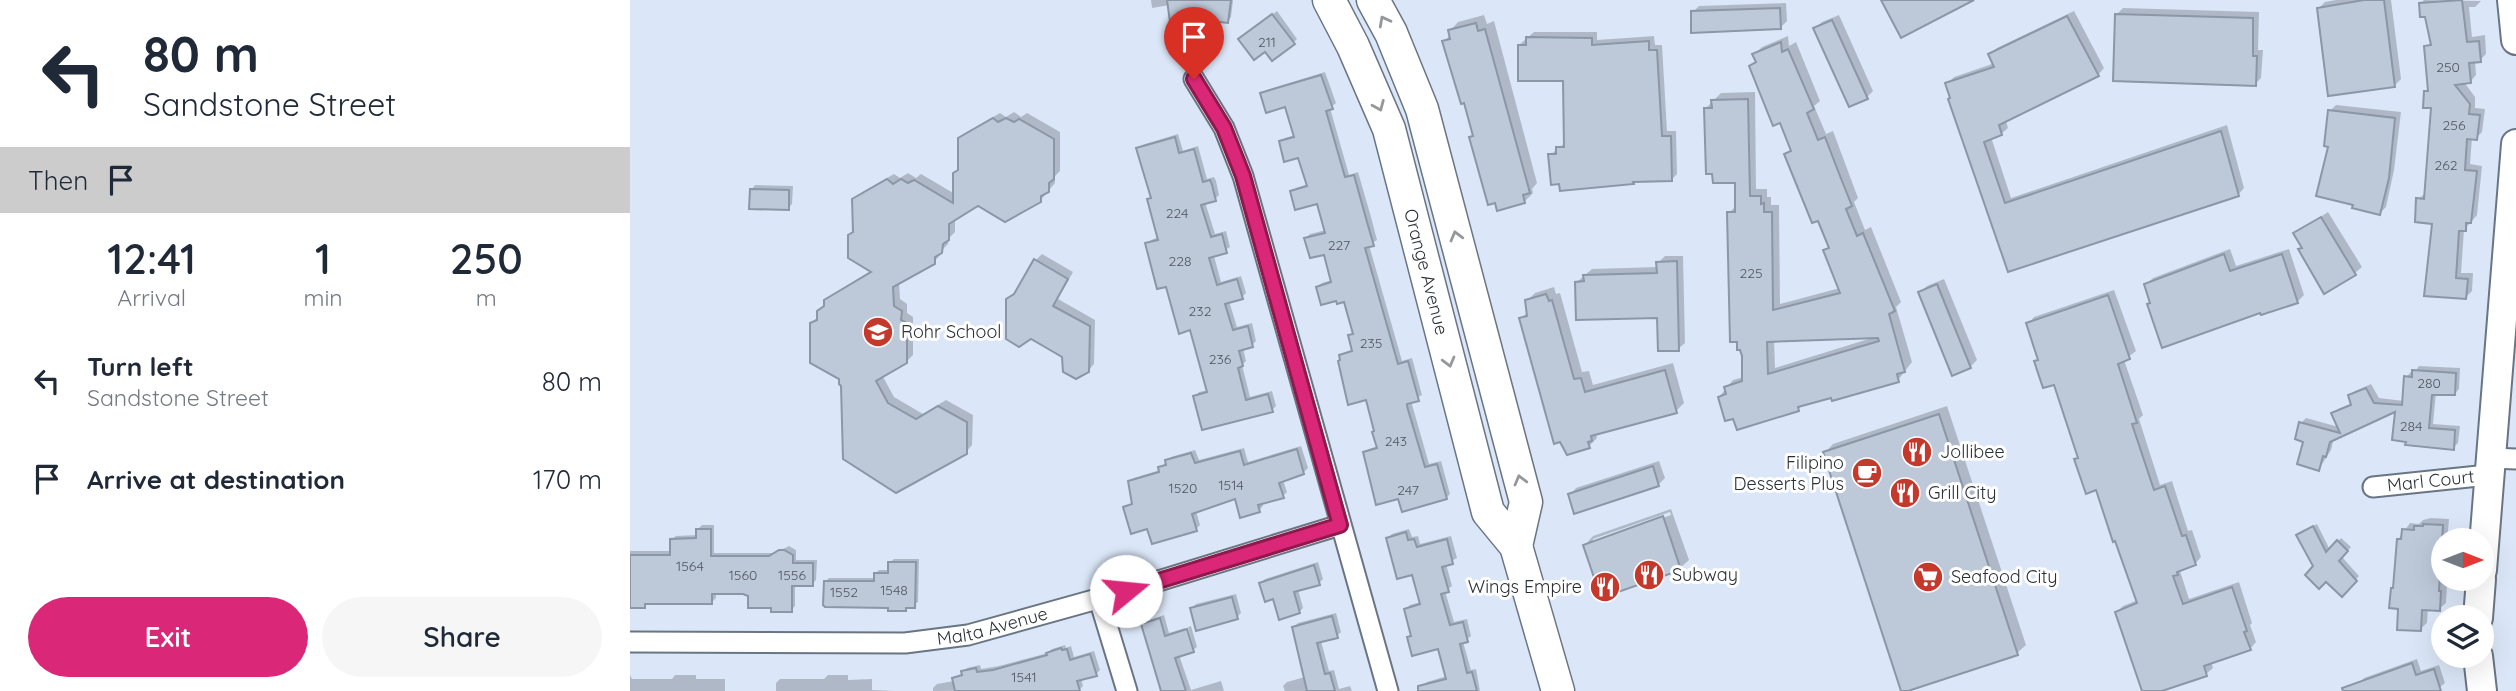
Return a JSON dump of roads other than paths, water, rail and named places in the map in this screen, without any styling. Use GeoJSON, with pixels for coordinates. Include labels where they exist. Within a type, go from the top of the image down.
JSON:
{"type":"FeatureCollection","features":[{"type":"Feature","properties":{"kind":"main road","name":"Orange Avenue"},"geometry":{"type":"LineString","coordinates":[[1329,0],[1353,46],[1389,129],[1488,512],[1516,546],[1558,691]]}},
{"type":"Feature","properties":{"kind":"main road","name":"Orange Avenue"},"geometry":{"type":"LineString","coordinates":[[1373,0],[1391,33],[1422,109],[1469,284],[1526,502],[1516,546]]}},
{"type":"Feature","properties":{"kind":"main road"},"geometry":{"type":"LineString","coordinates":[[1432,296],[1469,284]]}},
{"type":"Feature","properties":{"kind":"street"},"geometry":{"type":"LineString","coordinates":[[2512,0],[2516,40]]}},
{"type":"Feature","properties":{"kind":"street"},"geometry":{"type":"LineString","coordinates":[[1194,79],[1224,128],[1243,176],[1388,691]]}},
{"type":"Feature","properties":{"kind":"street"},"geometry":{"type":"LineString","coordinates":[[2489,528],[2499,464],[2516,144]]}},
{"type":"Feature","properties":{"kind":"street","name":"Marl Court"},"geometry":{"type":"LineString","coordinates":[[2374,487],[2499,464]]}},
{"type":"Feature","properties":{"kind":"street","name":"Malta Avenue"},"geometry":{"type":"LineString","coordinates":[[630,642],[905,643],[968,635],[1099,599],[1340,525]]}},
{"type":"Feature","properties":{"kind":"street"},"geometry":{"type":"LineString","coordinates":[[1099,599],[1127,691]]}},
{"type":"Feature","properties":{"kind":"street"},"geometry":{"type":"LineString","coordinates":[[2479,668],[2482,691]]}},
{"type":"Feature","properties":{"kind":"place","name":"Rohr School"},"geometry":{"type":"Point","coordinates":[878,332]}},
{"type":"Feature","properties":{"kind":"place","name":"Jollibee"},"geometry":{"type":"Point","coordinates":[1917,452]}},
{"type":"Feature","properties":{"kind":"place","name":"Filipino Desserts Plus"},"geometry":{"type":"Point","coordinates":[1867,473]}},
{"type":"Feature","properties":{"kind":"place","name":"Grill City"},"geometry":{"type":"Point","coordinates":[1905,493]}},
{"type":"Feature","properties":{"kind":"place","name":"Subway"},"geometry":{"type":"Point","coordinates":[1649,575]}},
{"type":"Feature","properties":{"kind":"place","name":"Seafood City"},"geometry":{"type":"Point","coordinates":[1928,577]}},
{"type":"Feature","properties":{"kind":"place","name":"Wings Empire"},"geometry":{"type":"Point","coordinates":[1605,587]}}]}
